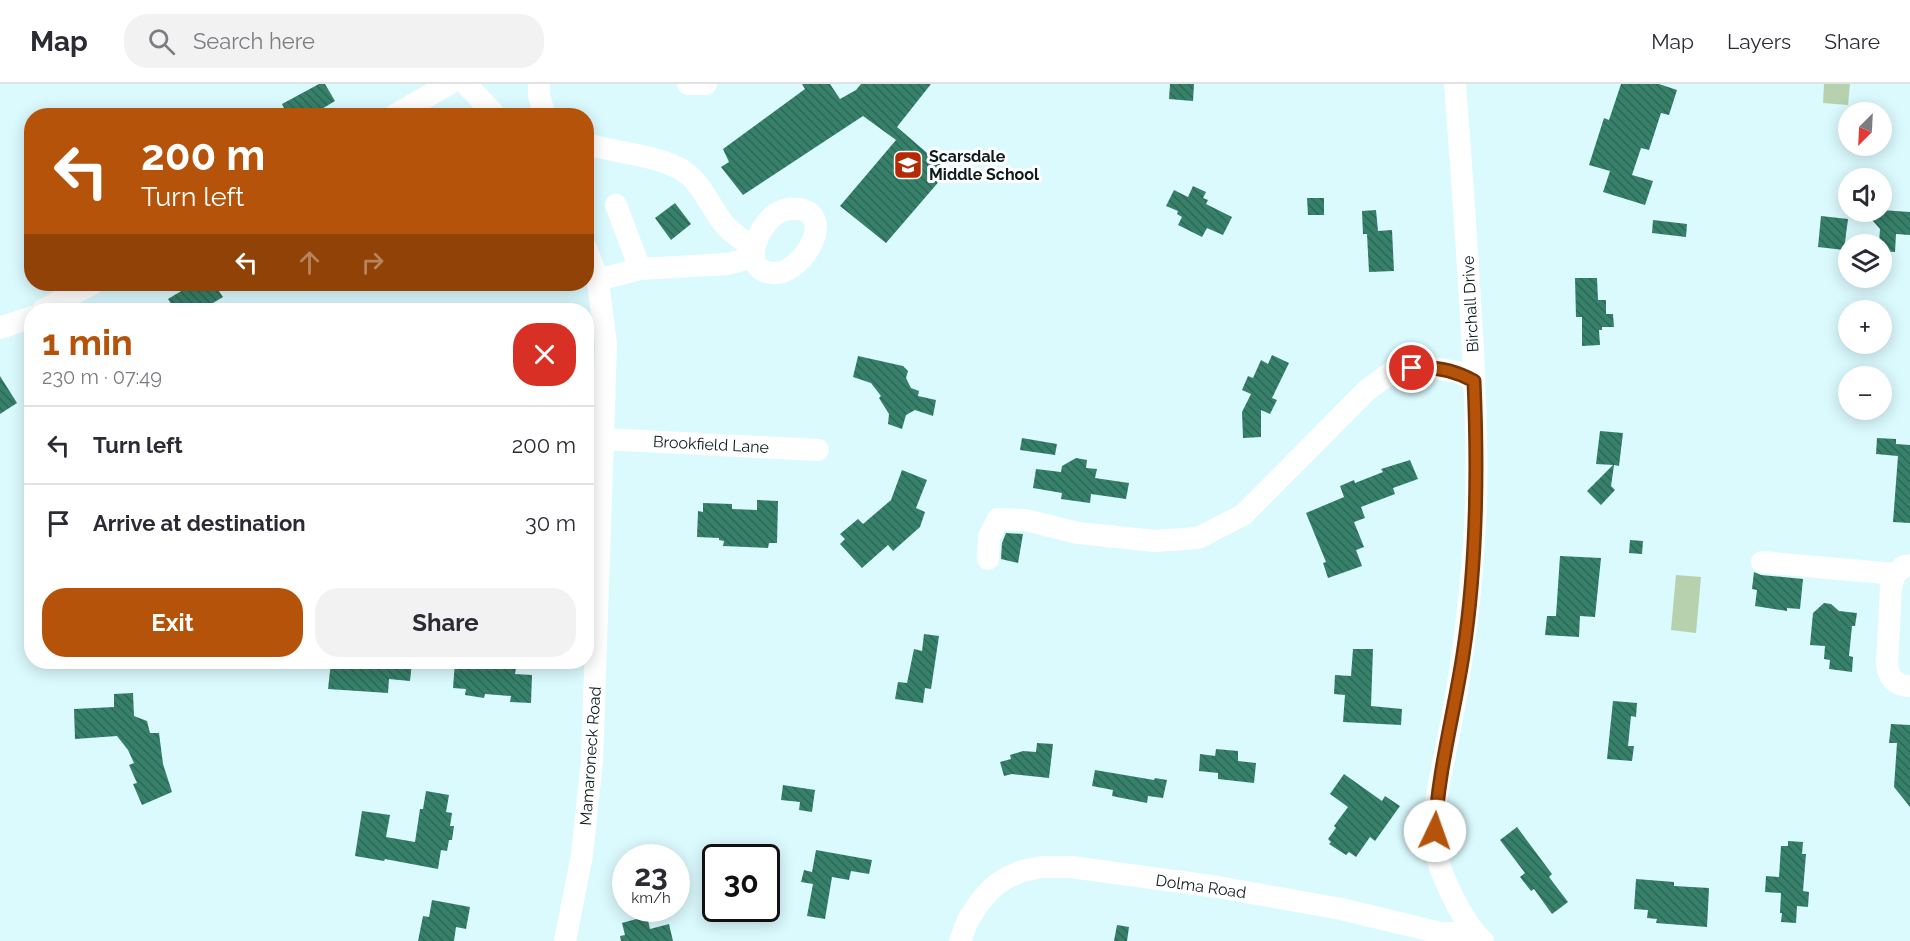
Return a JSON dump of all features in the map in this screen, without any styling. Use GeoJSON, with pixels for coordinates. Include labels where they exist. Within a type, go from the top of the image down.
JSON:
{"type":"FeatureCollection","features":[{"type":"Feature","properties":{"kind":"street"},"geometry":{"type":"LineString","coordinates":[[407,108],[449,84]]}},
{"type":"Feature","properties":{"kind":"street"},"geometry":{"type":"LineString","coordinates":[[466,84],[488,108]]}},
{"type":"Feature","properties":{"kind":"street"},"geometry":{"type":"LineString","coordinates":[[539,84],[543,108]]}},
{"type":"Feature","properties":{"kind":"street"},"geometry":{"type":"LineString","coordinates":[[688,84],[706,84]]}},
{"type":"Feature","properties":{"kind":"street","name":"Birchall Drive"},"geometry":{"type":"LineString","coordinates":[[1455,84],[1468,256],[1477,431],[1473,556],[1463,653],[1440,774],[1435,847],[1453,897],[1478,937]]}},
{"type":"Feature","properties":{"kind":"street"},"geometry":{"type":"LineString","coordinates":[[594,146],[662,162],[685,172],[693,179],[724,224],[753,252],[728,264],[639,269],[597,280]]}},
{"type":"Feature","properties":{"kind":"street"},"geometry":{"type":"LineString","coordinates":[[616,205],[639,269]]}},
{"type":"Feature","properties":{"kind":"street","name":"Mamaroneck Road"},"geometry":{"type":"LineString","coordinates":[[594,271],[606,344],[603,439],[594,581]]}},
{"type":"Feature","properties":{"kind":"street"},"geometry":{"type":"LineString","coordinates":[[56,303],[79,291]]}},
{"type":"Feature","properties":{"kind":"street"},"geometry":{"type":"LineString","coordinates":[[0,327],[24,320]]}},
{"type":"Feature","properties":{"kind":"street"},"geometry":{"type":"LineString","coordinates":[[988,559],[989,537],[998,519],[1025,520],[1078,533],[1155,541],[1198,538],[1243,515],[1367,390],[1396,369],[1427,367],[1458,372],[1474,381]]}},
{"type":"Feature","properties":{"kind":"street","name":"Brookfield Lane"},"geometry":{"type":"LineString","coordinates":[[603,439],[818,450]]}},
{"type":"Feature","properties":{"kind":"street"},"geometry":{"type":"LineString","coordinates":[[1762,562],[1903,570]]}},
{"type":"Feature","properties":{"kind":"street"},"geometry":{"type":"LineString","coordinates":[[1903,570],[1891,586],[1887,665],[1888,674],[1894,682],[1910,686]]}},
{"type":"Feature","properties":{"kind":"street","name":"Mamaroneck Road"},"geometry":{"type":"LineString","coordinates":[[565,941],[582,855],[592,761],[592,669]]}},
{"type":"Feature","properties":{"kind":"street","name":"Dolma Road"},"geometry":{"type":"LineString","coordinates":[[960,941],[974,912],[992,888],[1022,871],[1042,867],[1071,867],[1218,887],[1341,909],[1441,933],[1478,937]]}},
{"type":"Feature","properties":{"kind":"green space"},"geometry":{"type":"Polygon","coordinates":[[[1824,84],[1850,84],[1848,102],[1823,103],[1824,84]]]}},
{"type":"Feature","properties":{"kind":"green space"},"geometry":{"type":"Polygon","coordinates":[[[1676,575],[1701,577],[1696,633],[1671,630],[1676,575]]]}},
{"type":"Feature","properties":{"kind":"building"},"geometry":{"type":"Polygon","coordinates":[[[319,84],[325,84],[335,101],[323,108],[284,108],[282,104],[319,84]]]}},
{"type":"Feature","properties":{"kind":"building","name":"Scarsdale Middle School"},"geometry":{"type":"Polygon","coordinates":[[[802,84],[830,84],[840,99],[856,90],[861,84],[931,84],[897,127],[948,171],[886,243],[840,206],[896,140],[863,116],[743,195],[721,167],[729,162],[723,149],[805,89],[802,84]]]}},
{"type":"Feature","properties":{"kind":"building"},"geometry":{"type":"Polygon","coordinates":[[[1170,84],[1194,84],[1193,101],[1169,99],[1170,84]]]}},
{"type":"Feature","properties":{"kind":"building"},"geometry":{"type":"Polygon","coordinates":[[[1621,84],[1659,84],[1677,90],[1669,115],[1661,113],[1649,150],[1641,148],[1632,175],[1653,181],[1645,205],[1603,192],[1610,171],[1589,165],[1604,118],[1609,120],[1621,84]]]}},
{"type":"Feature","properties":{"kind":"building"},"geometry":{"type":"Polygon","coordinates":[[[1193,186],[1206,192],[1203,198],[1208,200],[1206,204],[1232,217],[1223,235],[1207,228],[1202,237],[1178,225],[1182,217],[1177,214],[1178,211],[1166,206],[1174,190],[1188,197],[1193,186]]]}},
{"type":"Feature","properties":{"kind":"building"},"geometry":{"type":"Polygon","coordinates":[[[1307,198],[1324,198],[1324,215],[1308,215],[1307,198]]]}},
{"type":"Feature","properties":{"kind":"building"},"geometry":{"type":"Polygon","coordinates":[[[675,203],[691,224],[671,240],[655,218],[675,203]]]}},
{"type":"Feature","properties":{"kind":"building"},"geometry":{"type":"Polygon","coordinates":[[[1376,210],[1378,231],[1392,230],[1394,271],[1369,272],[1367,234],[1363,234],[1362,211],[1376,210]]]}},
{"type":"Feature","properties":{"kind":"building"},"geometry":{"type":"Polygon","coordinates":[[[1892,211],[1910,212],[1910,235],[1896,234],[1895,252],[1892,252],[1892,234],[1880,234],[1880,229],[1874,222],[1892,222],[1892,211]]]}},
{"type":"Feature","properties":{"kind":"building"},"geometry":{"type":"Polygon","coordinates":[[[1821,216],[1838,218],[1838,222],[1848,222],[1846,234],[1838,234],[1838,249],[1818,247],[1821,216]]]}},
{"type":"Feature","properties":{"kind":"building"},"geometry":{"type":"Polygon","coordinates":[[[1653,220],[1687,224],[1686,237],[1652,233],[1653,220]]]}},
{"type":"Feature","properties":{"kind":"building"},"geometry":{"type":"Polygon","coordinates":[[[1575,278],[1597,278],[1598,300],[1606,300],[1606,314],[1613,314],[1614,327],[1602,327],[1602,330],[1599,330],[1600,345],[1582,346],[1582,317],[1576,317],[1575,278]]]}},
{"type":"Feature","properties":{"kind":"building"},"geometry":{"type":"Polygon","coordinates":[[[181,291],[219,291],[223,297],[213,303],[171,303],[168,299],[181,291]]]}},
{"type":"Feature","properties":{"kind":"building"},"geometry":{"type":"Polygon","coordinates":[[[1272,355],[1289,363],[1272,398],[1277,400],[1270,414],[1261,410],[1261,437],[1243,438],[1242,412],[1251,394],[1242,390],[1248,376],[1253,378],[1261,360],[1268,364],[1272,355]]]}},
{"type":"Feature","properties":{"kind":"building"},"geometry":{"type":"Polygon","coordinates":[[[858,356],[903,366],[908,371],[906,378],[911,388],[919,391],[918,396],[936,400],[933,416],[915,410],[906,415],[902,429],[888,424],[889,414],[879,398],[881,396],[871,383],[853,377],[858,356]]]}},
{"type":"Feature","properties":{"kind":"building"},"geometry":{"type":"Polygon","coordinates":[[[0,376],[17,403],[0,414],[0,376]]]}},
{"type":"Feature","properties":{"kind":"building"},"geometry":{"type":"Polygon","coordinates":[[[1600,431],[1623,433],[1619,466],[1614,465],[1611,486],[1615,490],[1601,505],[1587,491],[1613,465],[1596,464],[1600,431]]]}},
{"type":"Feature","properties":{"kind":"building"},"geometry":{"type":"Polygon","coordinates":[[[1022,438],[1057,444],[1055,455],[1020,450],[1022,438]]]}},
{"type":"Feature","properties":{"kind":"building"},"geometry":{"type":"Polygon","coordinates":[[[1877,438],[1896,439],[1896,444],[1910,445],[1910,523],[1893,522],[1898,456],[1876,454],[1877,438]]]}},
{"type":"Feature","properties":{"kind":"building"},"geometry":{"type":"Polygon","coordinates":[[[1076,458],[1087,460],[1086,468],[1097,469],[1095,478],[1129,483],[1126,499],[1091,494],[1090,503],[1061,499],[1062,493],[1033,488],[1036,469],[1061,472],[1062,466],[1076,458]]]}},
{"type":"Feature","properties":{"kind":"building"},"geometry":{"type":"Polygon","coordinates":[[[1410,460],[1418,479],[1393,488],[1395,494],[1361,507],[1365,518],[1354,522],[1364,547],[1356,550],[1362,566],[1328,578],[1323,563],[1326,562],[1306,513],[1344,497],[1340,486],[1354,480],[1355,483],[1383,472],[1381,469],[1410,460]]]}},
{"type":"Feature","properties":{"kind":"building"},"geometry":{"type":"Polygon","coordinates":[[[902,470],[927,480],[916,508],[925,512],[920,527],[893,551],[888,545],[862,568],[840,544],[845,539],[840,534],[858,519],[863,524],[891,500],[902,470]]]}},
{"type":"Feature","properties":{"kind":"building"},"geometry":{"type":"Polygon","coordinates":[[[757,500],[778,501],[777,543],[769,543],[768,548],[723,546],[724,541],[719,538],[697,537],[698,511],[703,512],[703,503],[732,504],[732,509],[757,510],[757,500]]]}},
{"type":"Feature","properties":{"kind":"building"},"geometry":{"type":"Polygon","coordinates":[[[1006,533],[1023,534],[1018,563],[1001,559],[1002,543],[1006,533]]]}},
{"type":"Feature","properties":{"kind":"building"},"geometry":{"type":"Polygon","coordinates":[[[1630,540],[1643,541],[1642,554],[1629,553],[1630,540]]]}},
{"type":"Feature","properties":{"kind":"building"},"geometry":{"type":"Polygon","coordinates":[[[1560,556],[1601,558],[1595,617],[1580,616],[1579,637],[1545,635],[1547,616],[1556,616],[1560,556]]]}},
{"type":"Feature","properties":{"kind":"building"},"geometry":{"type":"Polygon","coordinates":[[[1754,572],[1761,575],[1803,579],[1800,609],[1787,608],[1787,611],[1755,606],[1757,590],[1752,589],[1754,572]]]}},
{"type":"Feature","properties":{"kind":"building"},"geometry":{"type":"Polygon","coordinates":[[[1824,603],[1831,604],[1839,611],[1857,613],[1855,626],[1852,626],[1849,656],[1853,657],[1852,672],[1829,669],[1830,660],[1824,659],[1825,646],[1810,645],[1813,613],[1824,603]]]}},
{"type":"Feature","properties":{"kind":"building"},"geometry":{"type":"Polygon","coordinates":[[[924,634],[939,636],[931,689],[925,688],[923,703],[895,699],[898,682],[907,683],[914,649],[922,651],[924,634]]]}},
{"type":"Feature","properties":{"kind":"building"},"geometry":{"type":"Polygon","coordinates":[[[1353,649],[1373,649],[1371,706],[1402,709],[1401,725],[1343,722],[1345,695],[1334,694],[1335,675],[1351,676],[1353,649]]]}},
{"type":"Feature","properties":{"kind":"building"},"geometry":{"type":"Polygon","coordinates":[[[330,669],[411,669],[410,681],[389,679],[388,693],[328,689],[330,669]]]}},
{"type":"Feature","properties":{"kind":"building"},"geometry":{"type":"Polygon","coordinates":[[[454,669],[516,669],[515,674],[532,675],[531,703],[510,702],[511,696],[485,694],[484,698],[465,695],[466,689],[453,688],[454,669]]]}},
{"type":"Feature","properties":{"kind":"building"},"geometry":{"type":"Polygon","coordinates":[[[133,693],[134,716],[147,721],[150,733],[159,733],[163,764],[172,792],[142,805],[133,784],[137,783],[129,765],[134,763],[128,750],[117,736],[75,739],[74,709],[114,707],[114,694],[133,693]]]}},
{"type":"Feature","properties":{"kind":"building"},"geometry":{"type":"Polygon","coordinates":[[[1613,701],[1637,703],[1636,717],[1631,716],[1628,746],[1634,746],[1632,761],[1607,759],[1613,701]]]}},
{"type":"Feature","properties":{"kind":"building"},"geometry":{"type":"Polygon","coordinates":[[[1891,724],[1910,725],[1910,807],[1894,787],[1897,743],[1889,743],[1891,724]]]}},
{"type":"Feature","properties":{"kind":"building"},"geometry":{"type":"Polygon","coordinates":[[[1037,743],[1053,744],[1049,778],[1012,774],[1004,776],[1000,762],[1011,759],[1010,755],[1023,751],[1036,752],[1037,743]]]}},
{"type":"Feature","properties":{"kind":"building"},"geometry":{"type":"Polygon","coordinates":[[[1216,749],[1238,751],[1238,761],[1256,763],[1254,783],[1218,779],[1218,773],[1199,771],[1200,754],[1215,756],[1216,749]]]}},
{"type":"Feature","properties":{"kind":"building"},"geometry":{"type":"Polygon","coordinates":[[[1095,770],[1167,780],[1163,798],[1148,796],[1147,803],[1112,796],[1113,790],[1092,786],[1095,770]]]}},
{"type":"Feature","properties":{"kind":"building"},"geometry":{"type":"Polygon","coordinates":[[[1344,774],[1382,801],[1385,796],[1400,806],[1375,841],[1370,837],[1356,857],[1349,852],[1346,855],[1329,844],[1331,842],[1328,839],[1336,828],[1334,826],[1348,807],[1330,794],[1344,774]]]}},
{"type":"Feature","properties":{"kind":"building"},"geometry":{"type":"Polygon","coordinates":[[[783,785],[815,790],[812,812],[799,810],[800,802],[781,800],[783,785]]]}},
{"type":"Feature","properties":{"kind":"building"},"geometry":{"type":"Polygon","coordinates":[[[426,791],[449,795],[446,812],[452,813],[450,826],[454,826],[452,840],[449,840],[447,851],[441,850],[438,869],[355,856],[362,811],[390,815],[386,837],[415,842],[420,809],[423,809],[426,791]]]}},
{"type":"Feature","properties":{"kind":"building"},"geometry":{"type":"Polygon","coordinates":[[[1517,827],[1552,874],[1549,877],[1568,902],[1552,914],[1534,889],[1531,891],[1520,877],[1525,873],[1500,840],[1517,827]]]}},
{"type":"Feature","properties":{"kind":"building"},"geometry":{"type":"Polygon","coordinates":[[[1788,841],[1803,842],[1802,854],[1806,854],[1803,891],[1809,892],[1808,907],[1797,906],[1796,923],[1781,922],[1781,893],[1765,892],[1766,876],[1779,877],[1781,846],[1788,846],[1788,841]]]}},
{"type":"Feature","properties":{"kind":"building"},"geometry":{"type":"Polygon","coordinates":[[[816,850],[872,860],[869,874],[851,871],[849,880],[832,877],[825,919],[807,916],[813,884],[801,882],[804,870],[812,872],[816,850]]]}},
{"type":"Feature","properties":{"kind":"building"},"geometry":{"type":"Polygon","coordinates":[[[1636,879],[1674,882],[1674,886],[1709,888],[1707,927],[1656,923],[1657,919],[1647,918],[1648,910],[1634,909],[1636,879]]]}},
{"type":"Feature","properties":{"kind":"building"},"geometry":{"type":"Polygon","coordinates":[[[432,900],[470,907],[466,929],[456,927],[454,941],[418,941],[423,916],[429,917],[432,900]]]}},
{"type":"Feature","properties":{"kind":"building"},"geometry":{"type":"Polygon","coordinates":[[[648,922],[650,929],[669,924],[673,941],[621,941],[620,936],[625,935],[622,923],[648,922]]]}},
{"type":"Feature","properties":{"kind":"building"},"geometry":{"type":"Polygon","coordinates":[[[1117,925],[1129,927],[1127,941],[1114,941],[1117,925]]]}},
{"type":"Feature","properties":{"kind":"place","name":"Scarsdale Middle School"},"geometry":{"type":"Point","coordinates":[908,165]}},
{"type":"Feature","properties":{"kind":"route"},"geometry":{"type":"LineString","coordinates":[[1412,368],[1427,367],[1458,372],[1474,381],[1477,431],[1473,556],[1463,653],[1440,774],[1435,831]]}}]}
